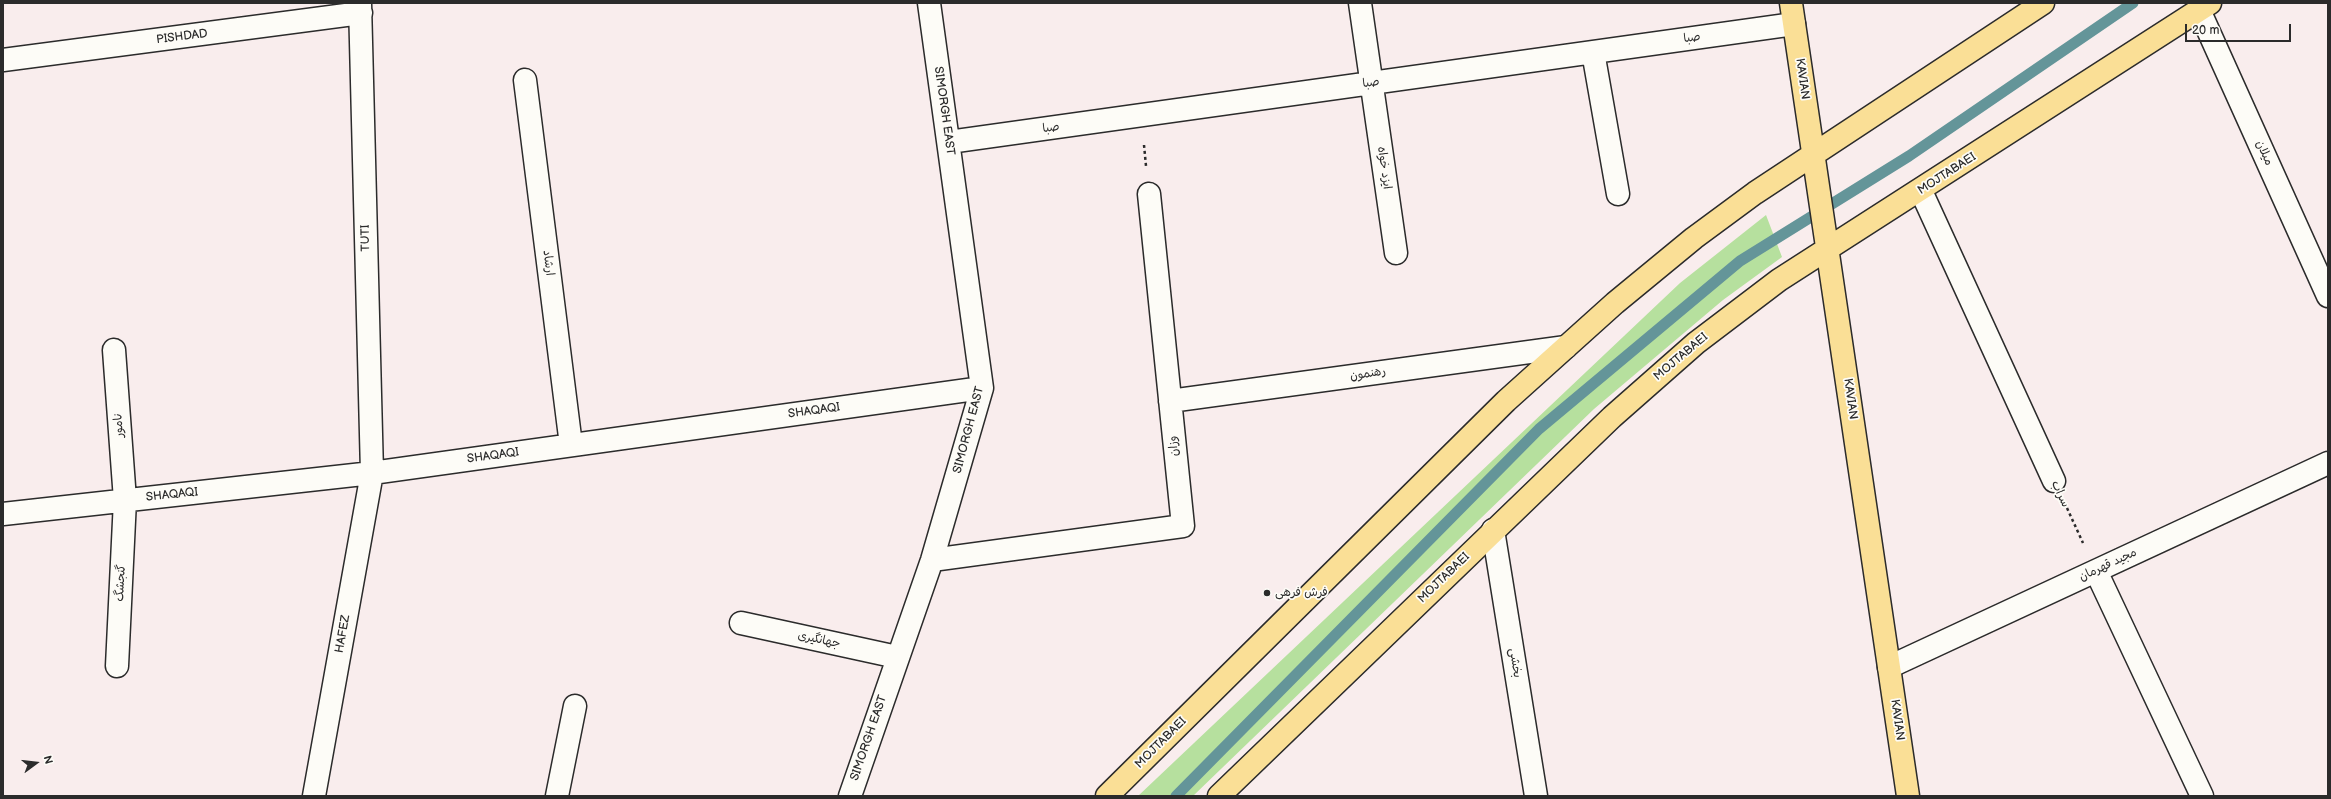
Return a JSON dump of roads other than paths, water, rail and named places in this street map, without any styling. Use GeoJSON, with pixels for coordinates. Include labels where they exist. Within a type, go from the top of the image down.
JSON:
{"type":"FeatureCollection","features":[{"type":"Feature","properties":{"kind":"main road","name":"MOJTABAEI"},"geometry":{"type":"LineString","coordinates":[[1107,796],[1506,402],[1615,303],[1694,238],[1813,154],[2043,3]]}},
{"type":"Feature","properties":{"kind":"main road","name":"MOJTABAEI"},"geometry":{"type":"LineString","coordinates":[[1219,796],[1612,416],[1696,343],[1779,280],[1921,191],[2204,6]]}},
{"type":"Feature","properties":{"kind":"main road","name":"KAVIAN"},"geometry":{"type":"LineString","coordinates":[[1793,13],[1908,796]]}},
{"type":"Feature","properties":{"kind":"street","name":"SIMORGH EAST"},"geometry":{"type":"LineString","coordinates":[[850,796],[897,657],[932,560],[982,388],[929,3]]}},
{"type":"Feature","properties":{"kind":"street","name":"ایزد خواه"},"geometry":{"type":"LineString","coordinates":[[1360,3],[1396,253]]}},
{"type":"Feature","properties":{"kind":"street","name":"میلان"},"geometry":{"type":"LineString","coordinates":[[2204,6],[2328,296]]}},
{"type":"Feature","properties":{"kind":"street","name":"PISHDAD"},"geometry":{"type":"LineString","coordinates":[[3,60],[361,8]]}},
{"type":"Feature","properties":{"kind":"street","name":"TUTI"},"geometry":{"type":"LineString","coordinates":[[361,8],[372,473]]}},
{"type":"Feature","properties":{"kind":"street","name":"صبا"},"geometry":{"type":"LineString","coordinates":[[949,142],[1594,52],[1793,13]]}},
{"type":"Feature","properties":{"kind":"street"},"geometry":{"type":"LineString","coordinates":[[1594,52],[1618,194]]}},
{"type":"Feature","properties":{"kind":"street","name":"ارشاد"},"geometry":{"type":"LineString","coordinates":[[525,80],[571,445]]}},
{"type":"Feature","properties":{"kind":"street","name":"سراب"},"geometry":{"type":"LineString","coordinates":[[1921,191],[2054,482]]}},
{"type":"Feature","properties":{"kind":"street","name":"وزان"},"geometry":{"type":"LineString","coordinates":[[932,560],[1182,526],[1149,194]]}},
{"type":"Feature","properties":{"kind":"street","name":"رهنمون"},"geometry":{"type":"LineString","coordinates":[[1170,401],[1566,347]]}},
{"type":"Feature","properties":{"kind":"street","name":"نامور"},"geometry":{"type":"LineString","coordinates":[[114,350],[125,500]]}},
{"type":"Feature","properties":{"kind":"street","name":"SHAQAQI"},"geometry":{"type":"LineString","coordinates":[[3,514],[372,473],[982,388]]}},
{"type":"Feature","properties":{"kind":"street","name":"مجید قهرمان"},"geometry":{"type":"LineString","coordinates":[[1889,667],[2328,464]]}},
{"type":"Feature","properties":{"kind":"street","name":"HAFEZ"},"geometry":{"type":"LineString","coordinates":[[314,796],[372,473]]}},
{"type":"Feature","properties":{"kind":"street","name":"گنجشگ"},"geometry":{"type":"LineString","coordinates":[[117,666],[125,500]]}},
{"type":"Feature","properties":{"kind":"street","name":"بخشی"},"geometry":{"type":"LineString","coordinates":[[1493,530],[1536,796]]}},
{"type":"Feature","properties":{"kind":"street"},"geometry":{"type":"LineString","coordinates":[[2096,571],[2202,796]]}},
{"type":"Feature","properties":{"kind":"street","name":"جهانگیری"},"geometry":{"type":"LineString","coordinates":[[741,623],[897,657]]}},
{"type":"Feature","properties":{"kind":"street"},"geometry":{"type":"LineString","coordinates":[[557,796],[575,706]]}},
{"type":"Feature","properties":{"kind":"waterway"},"geometry":{"type":"LineString","coordinates":[[1176,796],[1539,429],[1740,261],[1909,156],[2133,3]]}},
{"type":"Feature","properties":{"kind":"place","name":"فرش فرهی"},"geometry":{"type":"Point","coordinates":[1267,593]}}]}
